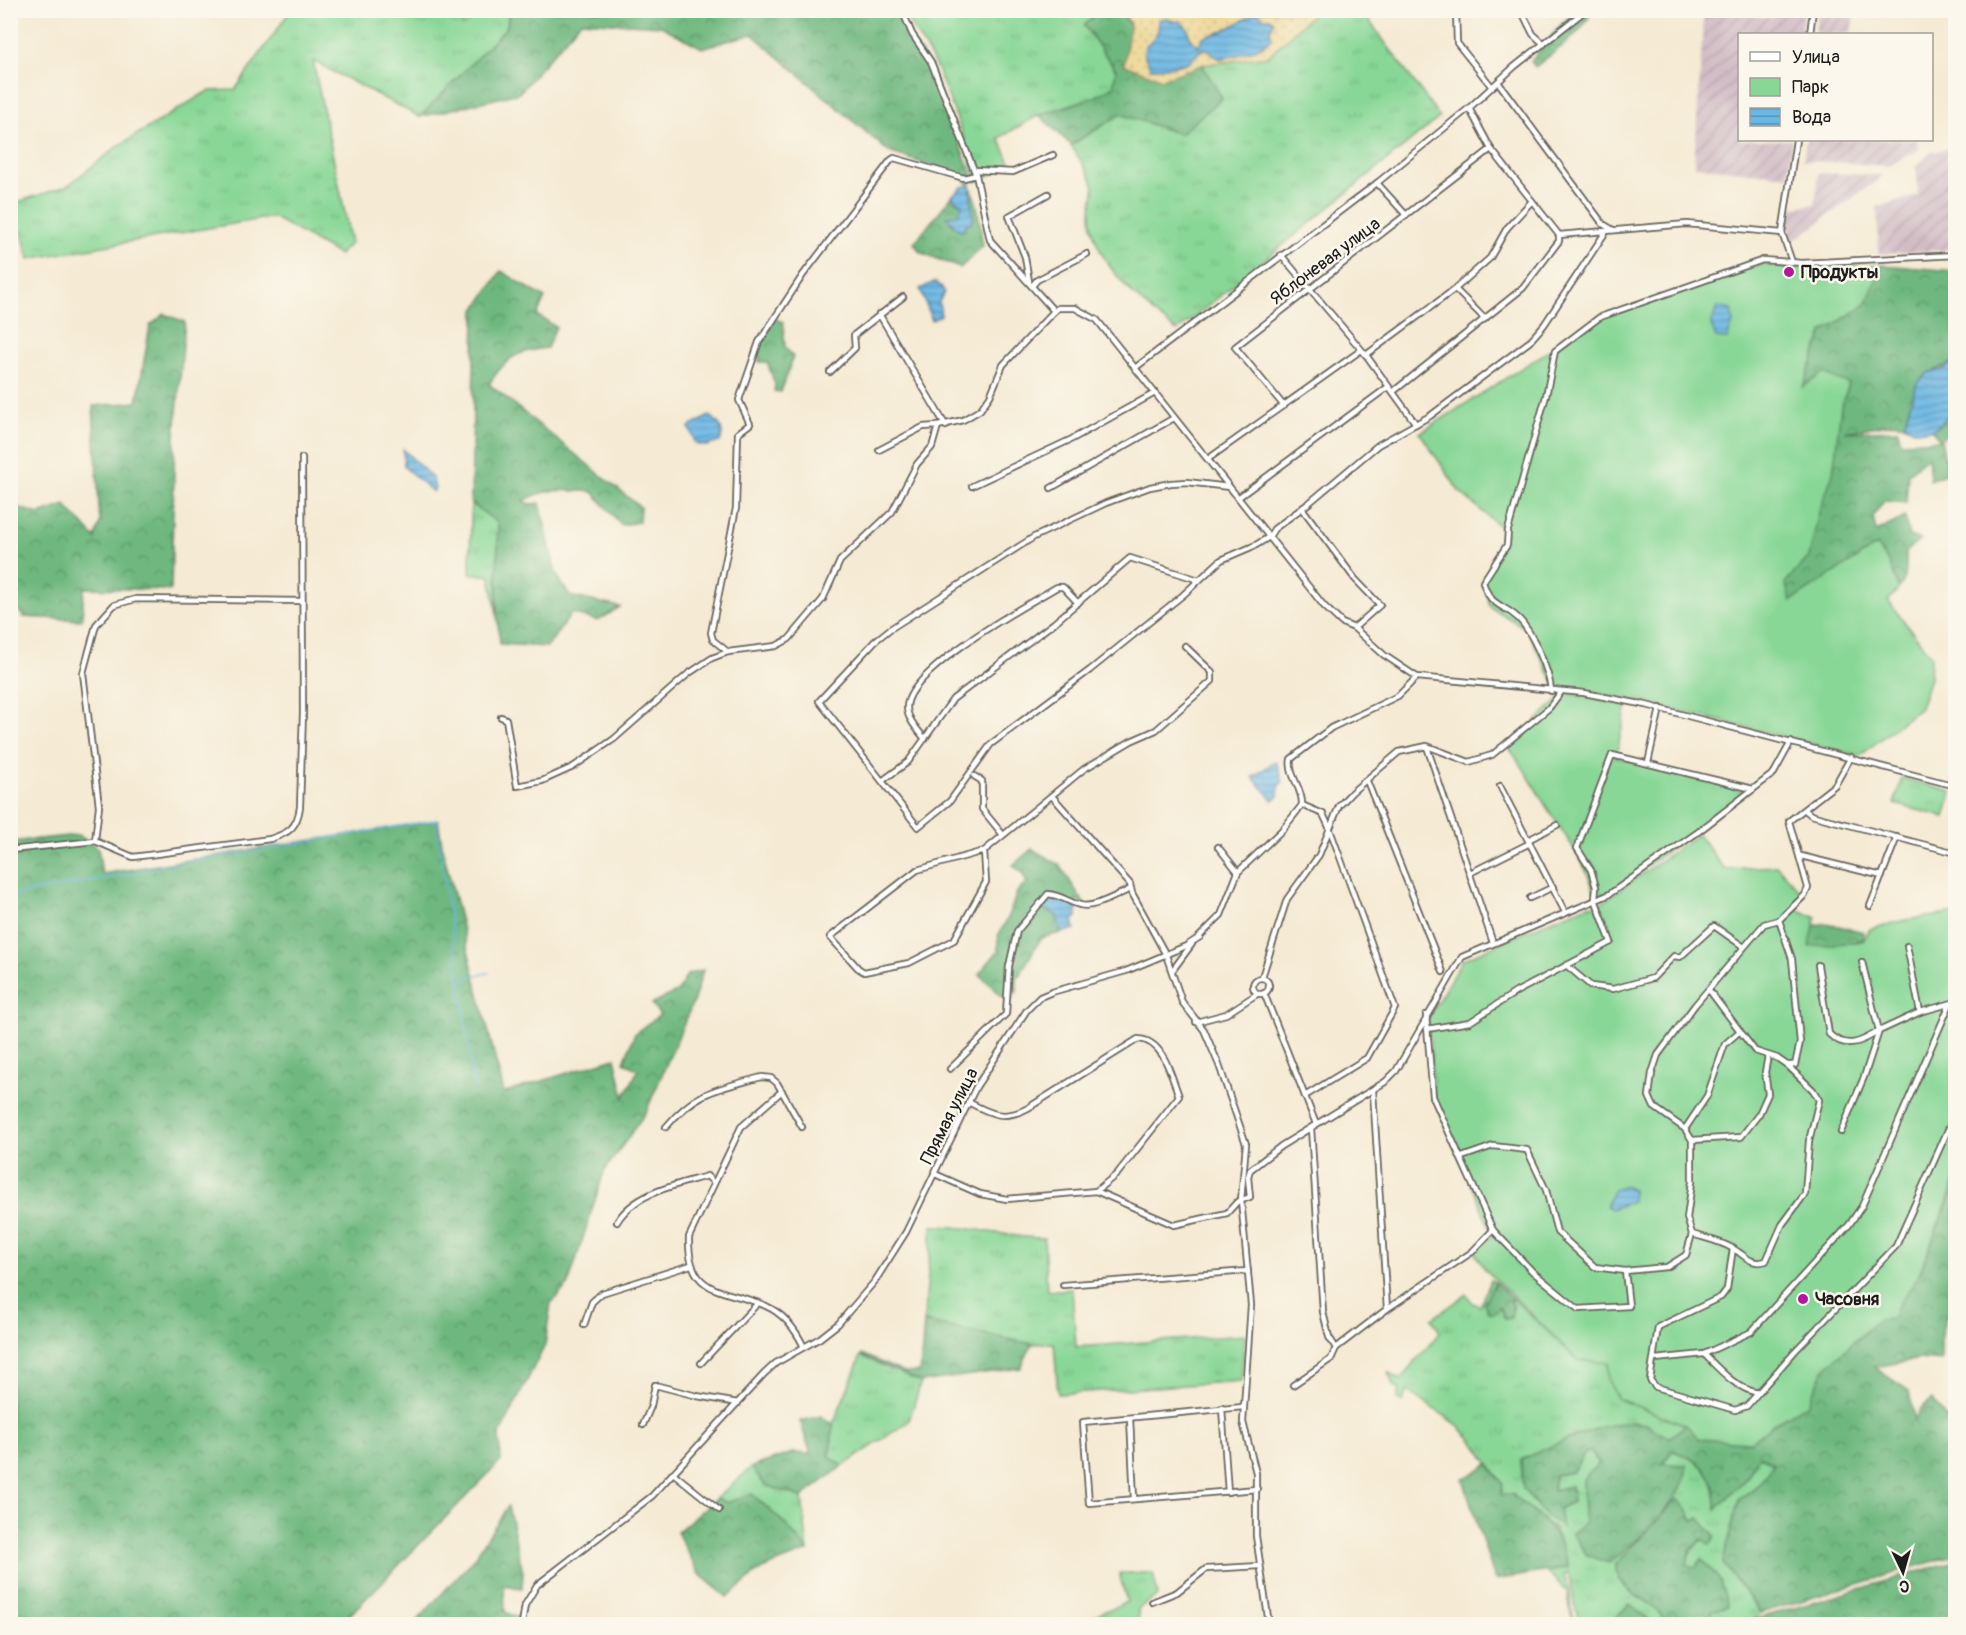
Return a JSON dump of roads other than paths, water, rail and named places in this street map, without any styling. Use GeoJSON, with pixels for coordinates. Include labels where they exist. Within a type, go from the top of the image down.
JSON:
{"type":"FeatureCollection","features":[{"type":"Feature","properties":{"kind":"street"},"geometry":{"type":"LineString","coordinates":[[902,10],[912,34],[930,62],[975,173],[990,240],[1054,310]]}},
{"type":"Feature","properties":{"kind":"street"},"geometry":{"type":"LineString","coordinates":[[1456,10],[1457,43],[1492,87]]}},
{"type":"Feature","properties":{"kind":"street"},"geometry":{"type":"LineString","coordinates":[[1521,10],[1533,34],[1544,44]]}},
{"type":"Feature","properties":{"kind":"street"},"geometry":{"type":"LineString","coordinates":[[1135,368],[1377,183],[1586,10]]}},
{"type":"Feature","properties":{"kind":"street"},"geometry":{"type":"LineString","coordinates":[[1810,33],[1813,10]]}},
{"type":"Feature","properties":{"kind":"street"},"geometry":{"type":"LineString","coordinates":[[1498,82],[1603,224],[1613,230]]}},
{"type":"Feature","properties":{"kind":"street"},"geometry":{"type":"LineString","coordinates":[[1394,391],[1523,288],[1559,241],[1559,235],[1491,148],[1469,108]]}},
{"type":"Feature","properties":{"kind":"street"},"geometry":{"type":"LineString","coordinates":[[1792,262],[1782,233],[1797,141]]}},
{"type":"Feature","properties":{"kind":"street","name":"Яблоневая улица"},"geometry":{"type":"LineString","coordinates":[[1284,406],[1235,346],[1491,148]]}},
{"type":"Feature","properties":{"kind":"street"},"geometry":{"type":"LineString","coordinates":[[728,652],[713,640],[711,633],[736,508],[738,433],[750,424],[740,406],[741,390],[759,342],[804,275],[894,158],[964,178],[975,173],[1013,172],[1053,155]]}},
{"type":"Feature","properties":{"kind":"street"},"geometry":{"type":"LineString","coordinates":[[1377,183],[1406,215]]}},
{"type":"Feature","properties":{"kind":"street"},"geometry":{"type":"LineString","coordinates":[[1029,281],[1025,257],[1009,216],[1048,194]]}},
{"type":"Feature","properties":{"kind":"street"},"geometry":{"type":"LineString","coordinates":[[1366,355],[1455,289],[1490,258],[1507,228],[1532,201]]}},
{"type":"Feature","properties":{"kind":"street"},"geometry":{"type":"LineString","coordinates":[[1559,235],[1605,233],[1613,230],[1687,224],[1782,233]]}},
{"type":"Feature","properties":{"kind":"street"},"geometry":{"type":"LineString","coordinates":[[1230,487],[1171,483],[1150,487],[1106,503],[1014,549],[976,576],[903,619],[874,641],[819,701],[918,827],[951,801],[991,744],[1090,670],[1221,560],[1269,537],[1274,529],[1378,445],[1416,424],[1496,369],[1529,342],[1544,325],[1605,233]]}},
{"type":"Feature","properties":{"kind":"street"},"geometry":{"type":"LineString","coordinates":[[1032,286],[1037,280],[1087,254]]}},
{"type":"Feature","properties":{"kind":"street"},"geometry":{"type":"LineString","coordinates":[[1281,255],[1310,286],[1360,351],[1366,355],[1416,424]]}},
{"type":"Feature","properties":{"kind":"street"},"geometry":{"type":"LineString","coordinates":[[1551,691],[1532,635],[1518,617],[1487,597],[1483,582],[1507,545],[1508,530],[1546,396],[1555,351],[1600,317],[1763,260],[1792,262],[1956,255]]}},
{"type":"Feature","properties":{"kind":"street"},"geometry":{"type":"LineString","coordinates":[[1455,289],[1485,319]]}},
{"type":"Feature","properties":{"kind":"street"},"geometry":{"type":"LineString","coordinates":[[830,372],[855,348],[854,335],[903,297]]}},
{"type":"Feature","properties":{"kind":"street"},"geometry":{"type":"LineString","coordinates":[[879,450],[923,427],[946,426],[963,420],[980,410],[990,396],[1003,365],[1054,310],[1066,308],[1088,313],[1097,320],[1324,606],[1342,622],[1354,628],[1384,655],[1417,677],[1584,693],[1660,708],[1956,786]]}},
{"type":"Feature","properties":{"kind":"street"},"geometry":{"type":"LineString","coordinates":[[879,314],[946,426]]}},
{"type":"Feature","properties":{"kind":"street"},"geometry":{"type":"LineString","coordinates":[[1208,459],[1360,351]]}},
{"type":"Feature","properties":{"kind":"street"},"geometry":{"type":"LineString","coordinates":[[1239,497],[1389,387]]}},
{"type":"Feature","properties":{"kind":"street"},"geometry":{"type":"LineString","coordinates":[[972,486],[1072,439],[1155,393]]}},
{"type":"Feature","properties":{"kind":"street"},"geometry":{"type":"LineString","coordinates":[[1051,488],[1174,418]]}},
{"type":"Feature","properties":{"kind":"street"},"geometry":{"type":"LineString","coordinates":[[501,717],[506,719],[517,786],[542,781],[573,767],[614,739],[688,674],[712,658],[728,652],[776,646],[789,639],[823,599],[840,561],[877,528],[898,504],[917,464],[932,447],[938,426]]}},
{"type":"Feature","properties":{"kind":"street"},"geometry":{"type":"LineString","coordinates":[[10,850],[95,841],[133,856],[270,839],[291,831],[298,820],[300,807],[303,712],[302,458]]}},
{"type":"Feature","properties":{"kind":"street"},"geometry":{"type":"LineString","coordinates":[[1302,508],[1355,579],[1380,605],[1354,628]]}},
{"type":"Feature","properties":{"kind":"street"},"geometry":{"type":"LineString","coordinates":[[882,781],[909,762],[953,699],[1078,603],[1130,558],[1199,580]]}},
{"type":"Feature","properties":{"kind":"street"},"geometry":{"type":"LineString","coordinates":[[925,739],[910,720],[907,707],[911,694],[961,645],[1057,586],[1063,587],[1078,603]]}},
{"type":"Feature","properties":{"kind":"street"},"geometry":{"type":"LineString","coordinates":[[95,841],[99,806],[83,674],[96,625],[114,605],[136,599],[302,601]]}},
{"type":"Feature","properties":{"kind":"street"},"geometry":{"type":"LineString","coordinates":[[984,850],[986,882],[954,940],[909,963],[864,972],[830,937],[917,870],[984,850],[1098,760],[1156,730],[1212,681],[1212,672],[1185,646]]}},
{"type":"Feature","properties":{"kind":"street"},"geometry":{"type":"LineString","coordinates":[[1302,805],[1292,774],[1291,759],[1331,728],[1398,696],[1417,677]]}},
{"type":"Feature","properties":{"kind":"street"},"geometry":{"type":"LineString","coordinates":[[1257,994],[1252,987],[1253,982],[1262,977],[1287,899],[1319,855],[1339,807],[1383,763],[1399,752],[1427,746],[1469,762],[1492,755],[1549,708],[1562,692]]}},
{"type":"Feature","properties":{"kind":"street"},"geometry":{"type":"LineString","coordinates":[[1648,763],[1660,708]]}},
{"type":"Feature","properties":{"kind":"street"},"geometry":{"type":"LineString","coordinates":[[303,712],[310,712]]}},
{"type":"Feature","properties":{"kind":"street"},"geometry":{"type":"LineString","coordinates":[[935,1174],[980,1194],[1006,1199],[1096,1191],[1174,1225],[1227,1213],[1242,1200],[1250,1197],[1248,1177],[1250,1170],[1316,1124],[1372,1091],[1396,1071],[1426,1015],[1462,957],[1608,895],[1774,774],[1791,742]]}},
{"type":"Feature","properties":{"kind":"street"},"geometry":{"type":"LineString","coordinates":[[1427,746],[1493,944]]}},
{"type":"Feature","properties":{"kind":"street"},"geometry":{"type":"LineString","coordinates":[[1427,1029],[1470,1022],[1516,992],[1611,942],[1595,899],[1596,888],[1592,870],[1577,849],[1612,755],[1754,789]]}},
{"type":"Feature","properties":{"kind":"street"},"geometry":{"type":"LineString","coordinates":[[1462,1157],[1493,1146],[1522,1147],[1527,1150],[1546,1190],[1557,1232],[1595,1267],[1625,1271],[1667,1267],[1686,1255],[1692,1234],[1687,1218],[1692,1182],[1692,1140],[1685,1129],[1654,1107],[1649,1096],[1652,1072],[1658,1055],[1695,1005],[1744,946],[1764,924],[1779,920],[1805,895],[1808,888],[1801,856],[1789,821],[1835,784],[1851,757]]}},
{"type":"Feature","properties":{"kind":"street"},"geometry":{"type":"LineString","coordinates":[[974,776],[982,781],[982,809],[1003,836]]}},
{"type":"Feature","properties":{"kind":"street"},"geometry":{"type":"LineString","coordinates":[[1367,781],[1443,972]]}},
{"type":"Feature","properties":{"kind":"street"},"geometry":{"type":"LineString","coordinates":[[1500,786],[1565,912]]}},
{"type":"Feature","properties":{"kind":"street"},"geometry":{"type":"LineString","coordinates":[[1052,795],[1118,867],[1131,890],[1166,956],[1182,1002],[1204,1030],[1219,1065],[1246,1144],[1242,1200],[1251,1305],[1243,1422],[1254,1460],[1257,1489],[1255,1522],[1269,1624]]}},
{"type":"Feature","properties":{"kind":"street"},"geometry":{"type":"LineString","coordinates":[[1302,805],[1323,814],[1329,827],[1395,1008],[1367,1058],[1305,1096]]}},
{"type":"Feature","properties":{"kind":"street"},"geometry":{"type":"LineString","coordinates":[[1172,971],[1179,958],[1221,915],[1238,872],[1283,829],[1302,805]]}},
{"type":"Feature","properties":{"kind":"street"},"geometry":{"type":"LineString","coordinates":[[1805,810],[1811,814],[1956,853]]}},
{"type":"Feature","properties":{"kind":"street"},"geometry":{"type":"LineString","coordinates":[[1470,873],[1557,825]]}},
{"type":"Feature","properties":{"kind":"street"},"geometry":{"type":"LineString","coordinates":[[1870,906],[1897,837]]}},
{"type":"Feature","properties":{"kind":"street"},"geometry":{"type":"LineString","coordinates":[[1218,847],[1238,872]]}},
{"type":"Feature","properties":{"kind":"street"},"geometry":{"type":"LineString","coordinates":[[1801,856],[1882,876]]}},
{"type":"Feature","properties":{"kind":"street"},"geometry":{"type":"LineString","coordinates":[[1530,898],[1553,887]]}},
{"type":"Feature","properties":{"kind":"street"},"geometry":{"type":"LineString","coordinates":[[950,1069],[1002,1020],[1009,1005],[1009,966],[1017,931],[1048,894],[1064,896],[1079,905],[1088,905],[1131,890]]}},
{"type":"Feature","properties":{"kind":"street"},"geometry":{"type":"LineString","coordinates":[[1779,920],[1792,959],[1800,1042],[1795,1065],[1787,1065]]}},
{"type":"Feature","properties":{"kind":"street"},"geometry":{"type":"LineString","coordinates":[[1566,965],[1591,986],[1613,989],[1653,978],[1674,957],[1680,957],[1714,926],[1744,946]]}},
{"type":"Feature","properties":{"kind":"street","name":"Прямая улица"},"geometry":{"type":"LineString","coordinates":[[522,1624],[525,1605],[537,1585],[652,1496],[776,1363],[838,1324],[875,1281],[906,1232],[968,1102],[1015,1025],[1040,997],[1126,971],[1166,956],[1200,937]]}},
{"type":"Feature","properties":{"kind":"street"},"geometry":{"type":"LineString","coordinates":[[1954,943],[1956,950]]}},
{"type":"Feature","properties":{"kind":"street"},"geometry":{"type":"LineString","coordinates":[[1907,946],[1920,1012]]}},
{"type":"Feature","properties":{"kind":"street"},"geometry":{"type":"LineString","coordinates":[[1841,1132],[1864,1077],[1879,1031],[1862,962]]}},
{"type":"Feature","properties":{"kind":"street"},"geometry":{"type":"LineString","coordinates":[[1818,965],[1829,1034],[1844,1043],[1855,1044],[1920,1012],[1953,1003]]}},
{"type":"Feature","properties":{"kind":"street"},"geometry":{"type":"LineString","coordinates":[[1196,1022],[1226,1014],[1257,994],[1264,993],[1269,985],[1262,977]]}},
{"type":"Feature","properties":{"kind":"street"},"geometry":{"type":"LineString","coordinates":[[1692,1234],[1733,1248],[1747,1259],[1759,1263],[1766,1261],[1782,1225],[1805,1194],[1809,1141],[1819,1100],[1813,1090],[1787,1065],[1777,1058],[1755,1050],[1709,990]]}},
{"type":"Feature","properties":{"kind":"street"},"geometry":{"type":"LineString","coordinates":[[1264,993],[1316,1124]]}},
{"type":"Feature","properties":{"kind":"street"},"geometry":{"type":"LineString","coordinates":[[1655,1359],[1704,1354],[1751,1332],[1849,1225],[1862,1206],[1953,1003]]}},
{"type":"Feature","properties":{"kind":"street"},"geometry":{"type":"LineString","coordinates":[[1426,1015],[1433,1096],[1493,1230],[1533,1272],[1578,1309],[1629,1306],[1625,1271]]}},
{"type":"Feature","properties":{"kind":"street"},"geometry":{"type":"LineString","coordinates":[[1685,1129],[1707,1096],[1725,1044],[1740,1031]]}},
{"type":"Feature","properties":{"kind":"street"},"geometry":{"type":"LineString","coordinates":[[968,1102],[995,1116],[1010,1116],[1028,1108],[1138,1039],[1152,1043],[1161,1053],[1179,1096],[1117,1174],[1096,1191]]}},
{"type":"Feature","properties":{"kind":"street"},"geometry":{"type":"LineString","coordinates":[[1692,1140],[1741,1137],[1759,1114],[1768,1094],[1765,1072],[1768,1056]]}},
{"type":"Feature","properties":{"kind":"street"},"geometry":{"type":"LineString","coordinates":[[666,1127],[680,1110],[705,1092],[762,1077],[771,1078],[782,1091],[802,1127]]}},
{"type":"Feature","properties":{"kind":"street"},"geometry":{"type":"LineString","coordinates":[[782,1091],[741,1127],[689,1237],[692,1265],[698,1277],[710,1287],[758,1303],[787,1321],[804,1347]]}},
{"type":"Feature","properties":{"kind":"street"},"geometry":{"type":"LineString","coordinates":[[1372,1091],[1387,1309]]}},
{"type":"Feature","properties":{"kind":"street"},"geometry":{"type":"LineString","coordinates":[[1733,1248],[1727,1290],[1721,1298],[1689,1315],[1662,1324],[1656,1333],[1655,1359],[1650,1380],[1656,1388],[1735,1410],[1747,1406],[1795,1351],[1896,1246],[1956,1112]]}},
{"type":"Feature","properties":{"kind":"street"},"geometry":{"type":"LineString","coordinates":[[1311,1128],[1323,1312],[1329,1336],[1336,1348]]}},
{"type":"Feature","properties":{"kind":"street"},"geometry":{"type":"LineString","coordinates":[[616,1222],[623,1212],[637,1201],[669,1188],[706,1176],[714,1183]]}},
{"type":"Feature","properties":{"kind":"street"},"geometry":{"type":"LineString","coordinates":[[1293,1385],[1331,1359],[1336,1348],[1387,1309],[1472,1252],[1493,1230]]}},
{"type":"Feature","properties":{"kind":"street"},"geometry":{"type":"LineString","coordinates":[[584,1325],[592,1302],[602,1293],[692,1265]]}},
{"type":"Feature","properties":{"kind":"street"},"geometry":{"type":"LineString","coordinates":[[1063,1285],[1248,1271]]}},
{"type":"Feature","properties":{"kind":"street"},"geometry":{"type":"LineString","coordinates":[[701,1364],[758,1303]]}},
{"type":"Feature","properties":{"kind":"street"},"geometry":{"type":"LineString","coordinates":[[1704,1354],[1734,1382],[1746,1390],[1758,1393]]}},
{"type":"Feature","properties":{"kind":"street"},"geometry":{"type":"LineString","coordinates":[[643,1425],[651,1406],[655,1385],[738,1403]]}},
{"type":"Feature","properties":{"kind":"street"},"geometry":{"type":"LineString","coordinates":[[1244,1407],[1130,1415],[1130,1418],[1083,1422],[1089,1503],[1257,1489]]}},
{"type":"Feature","properties":{"kind":"street"},"geometry":{"type":"LineString","coordinates":[[1222,1408],[1228,1492]]}},
{"type":"Feature","properties":{"kind":"street"},"geometry":{"type":"LineString","coordinates":[[1130,1418],[1134,1499]]}},
{"type":"Feature","properties":{"kind":"street"},"geometry":{"type":"LineString","coordinates":[[673,1473],[719,1510]]}},
{"type":"Feature","properties":{"kind":"street"},"geometry":{"type":"LineString","coordinates":[[1152,1602],[1177,1592],[1206,1569],[1260,1566]]}},
{"type":"Feature","properties":{"kind":"water"},"geometry":{"type":"Polygon","coordinates":[[[1258,12],[1263,18],[1270,18],[1274,22],[1270,30],[1272,38],[1241,54],[1220,59],[1205,48],[1187,62],[1155,68],[1151,68],[1144,55],[1145,46],[1152,41],[1158,31],[1159,19],[1168,18],[1172,22],[1180,21],[1188,29],[1190,38],[1198,46],[1203,37],[1221,32],[1258,12]]]}},
{"type":"Feature","properties":{"kind":"water"},"geometry":{"type":"Polygon","coordinates":[[[970,185],[973,218],[971,223],[965,224],[965,230],[961,231],[946,217],[959,214],[962,204],[954,200],[953,195],[962,187],[970,185]]]}},
{"type":"Feature","properties":{"kind":"water"},"geometry":{"type":"Polygon","coordinates":[[[934,282],[942,287],[944,293],[939,302],[941,315],[932,320],[920,289],[934,282]]]}},
{"type":"Feature","properties":{"kind":"water"},"geometry":{"type":"Polygon","coordinates":[[[1717,307],[1731,310],[1733,322],[1727,339],[1716,338],[1711,325],[1717,307]]]}},
{"type":"Feature","properties":{"kind":"water"},"geometry":{"type":"Polygon","coordinates":[[[1955,361],[1956,392],[1949,415],[1932,430],[1914,430],[1904,425],[1916,385],[1928,373],[1944,369],[1955,361]]]}},
{"type":"Feature","properties":{"kind":"water"},"geometry":{"type":"Polygon","coordinates":[[[709,416],[720,427],[722,434],[720,442],[706,446],[696,444],[689,427],[709,416]]]}},
{"type":"Feature","properties":{"kind":"water"},"geometry":{"type":"Polygon","coordinates":[[[403,449],[432,478],[435,488],[433,492],[404,467],[403,449]]]}},
{"type":"Feature","properties":{"kind":"water"},"geometry":{"type":"Polygon","coordinates":[[[1276,761],[1283,782],[1279,785],[1278,797],[1272,800],[1253,777],[1276,761]]]}},
{"type":"Feature","properties":{"kind":"water"},"geometry":{"type":"Polygon","coordinates":[[[1049,898],[1064,901],[1077,909],[1077,917],[1073,920],[1075,929],[1061,933],[1057,916],[1044,908],[1049,898]]]}},
{"type":"Feature","properties":{"kind":"water"},"geometry":{"type":"Polygon","coordinates":[[[1625,1185],[1633,1190],[1632,1201],[1612,1209],[1606,1206],[1614,1189],[1625,1185]]]}},
{"type":"Feature","properties":{"kind":"waterway"},"geometry":{"type":"LineString","coordinates":[[10,896],[198,860],[436,820],[475,1089]]}},
{"type":"Feature","properties":{"kind":"waterway"},"geometry":{"type":"LineString","coordinates":[[459,983],[471,976],[489,973]]}},
{"type":"Feature","properties":{"kind":"place","name":"Продукты"},"geometry":{"type":"Point","coordinates":[1789,272]}},
{"type":"Feature","properties":{"kind":"place","name":"Часовня"},"geometry":{"type":"Point","coordinates":[1803,1299]}}]}
